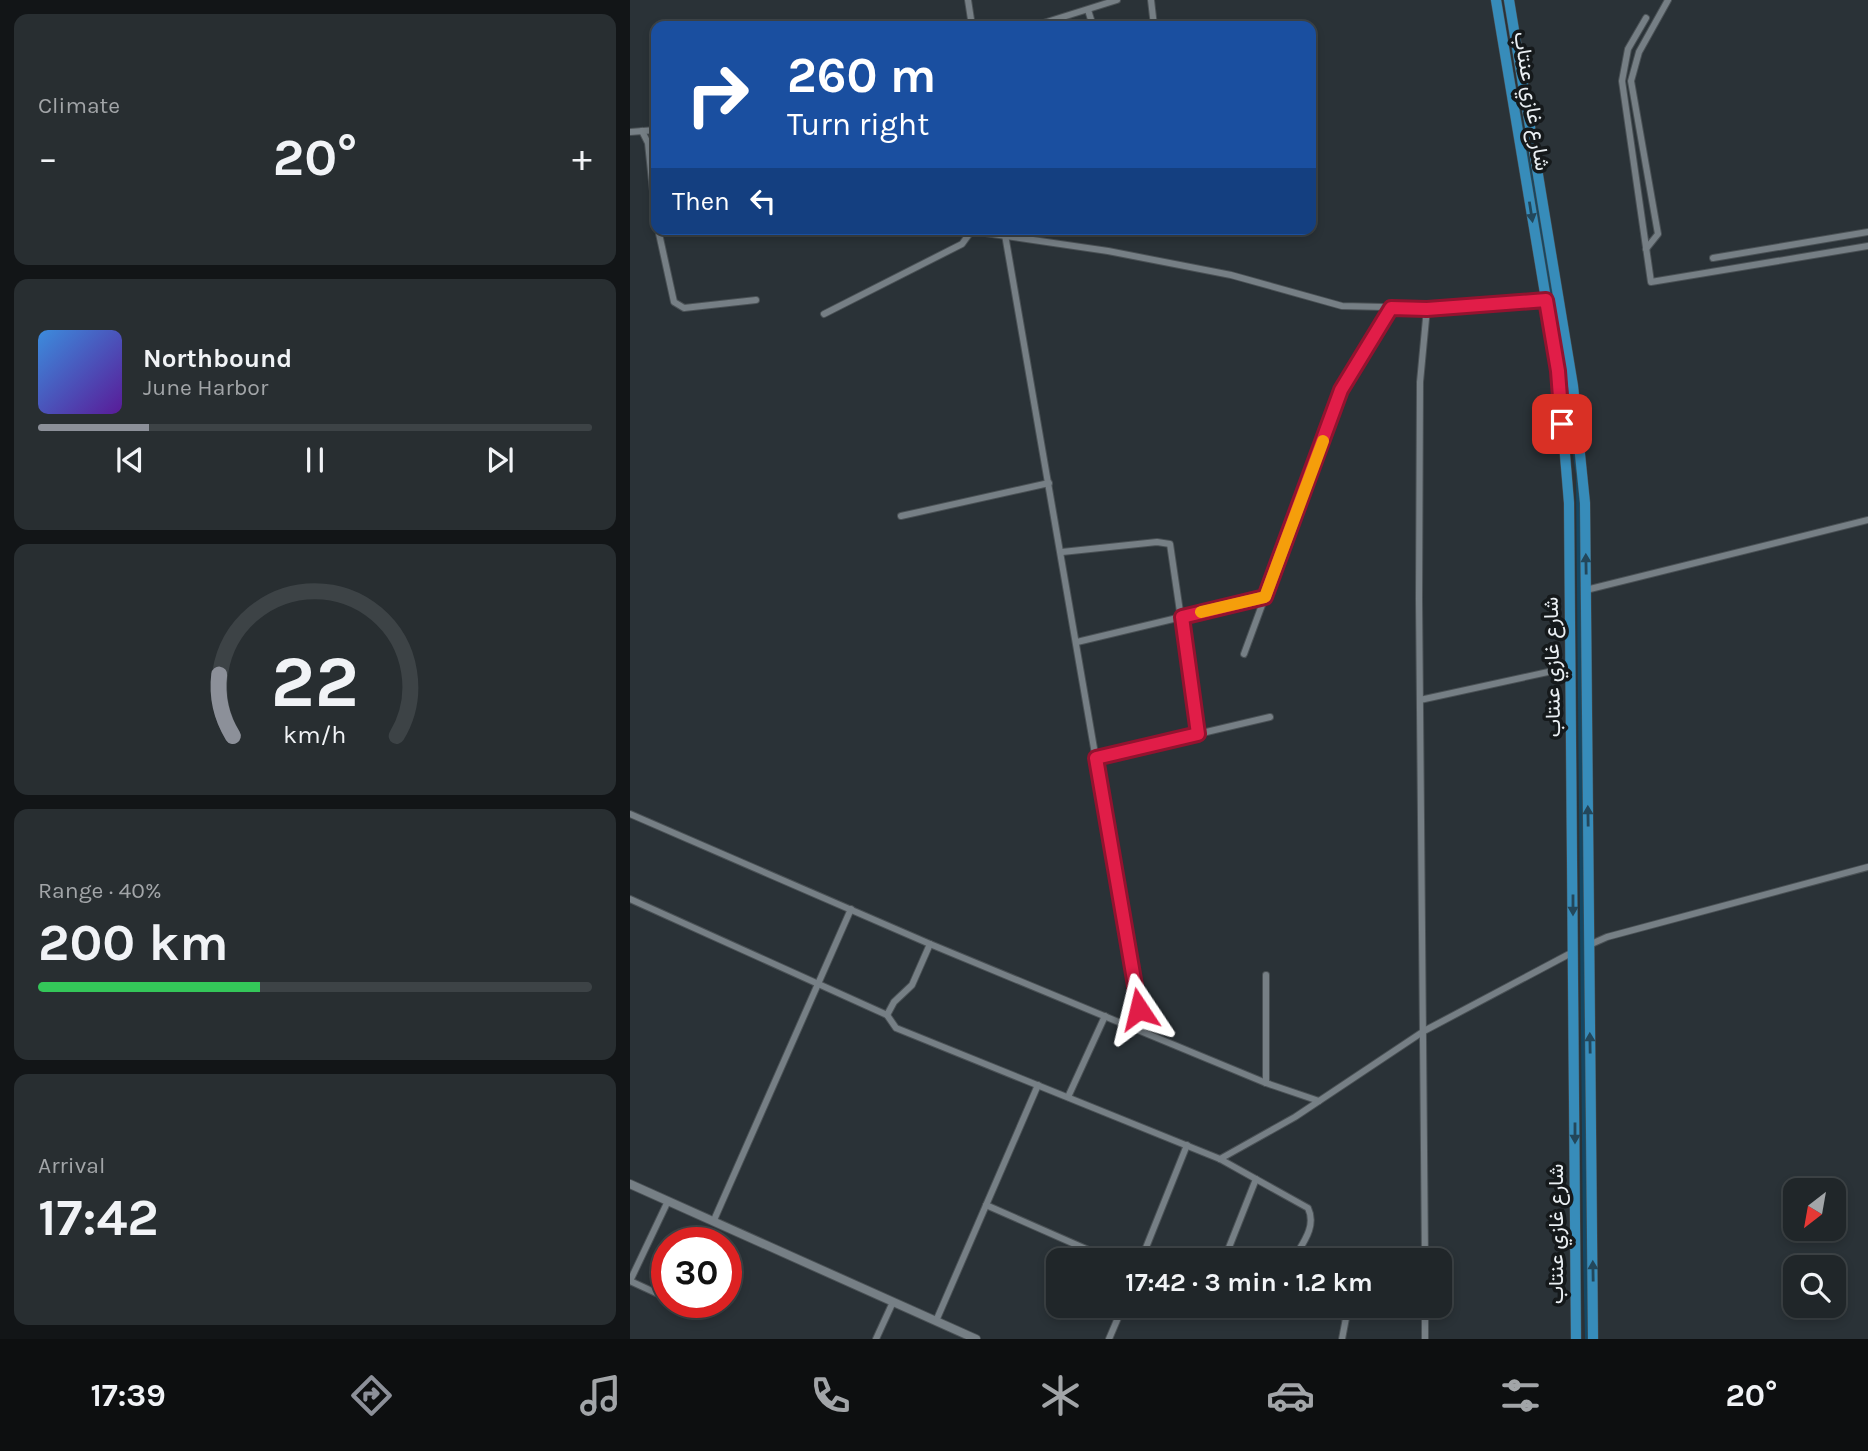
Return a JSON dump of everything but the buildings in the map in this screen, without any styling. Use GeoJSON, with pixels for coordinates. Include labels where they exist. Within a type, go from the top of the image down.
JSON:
{"type":"FeatureCollection","features":[{"type":"Feature","properties":{"kind":"highway","name":"شارع غازي عنتاب"},"geometry":{"type":"LineString","coordinates":[[1496,0],[1558,371],[1569,503],[1576,1339]]}},
{"type":"Feature","properties":{"kind":"highway"},"geometry":{"type":"LineString","coordinates":[[1509,0],[1573,386],[1585,503],[1593,1339]]}},
{"type":"Feature","properties":{"kind":"highway"},"geometry":{"type":"LineString","coordinates":[[1507,68],[1520,66]]}},
{"type":"Feature","properties":{"kind":"street"},"geometry":{"type":"LineString","coordinates":[[968,0],[971,21]]}},
{"type":"Feature","properties":{"kind":"street"},"geometry":{"type":"LineString","coordinates":[[1051,21],[1117,0]]}},
{"type":"Feature","properties":{"kind":"street"},"geometry":{"type":"LineString","coordinates":[[1151,0],[1153,21]]}},
{"type":"Feature","properties":{"kind":"street"},"geometry":{"type":"LineString","coordinates":[[1646,249],[1658,234],[1631,81],[1639,52],[1668,0]]}},
{"type":"Feature","properties":{"kind":"street"},"geometry":{"type":"LineString","coordinates":[[1088,10],[1091,21]]}},
{"type":"Feature","properties":{"kind":"street"},"geometry":{"type":"LineString","coordinates":[[1646,18],[1628,49],[1622,80],[1624,111],[1651,282],[1868,246]]}},
{"type":"Feature","properties":{"kind":"street"},"geometry":{"type":"LineString","coordinates":[[630,132],[651,130]]}},
{"type":"Feature","properties":{"kind":"street"},"geometry":{"type":"LineString","coordinates":[[642,131],[648,143],[651,172]]}},
{"type":"Feature","properties":{"kind":"street"},"geometry":{"type":"LineString","coordinates":[[1713,258],[1868,232]]}},
{"type":"Feature","properties":{"kind":"street"},"geometry":{"type":"LineString","coordinates":[[659,235],[674,302],[684,308],[756,300]]}},
{"type":"Feature","properties":{"kind":"street"},"geometry":{"type":"LineString","coordinates":[[824,314],[962,244],[969,235]]}},
{"type":"Feature","properties":{"kind":"street"},"geometry":{"type":"LineString","coordinates":[[988,235],[1108,251],[1231,275],[1342,306],[1427,309],[1546,300]]}},
{"type":"Feature","properties":{"kind":"street"},"geometry":{"type":"LineString","coordinates":[[1005,237],[1062,552],[1143,1031]]}},
{"type":"Feature","properties":{"kind":"street"},"geometry":{"type":"LineString","coordinates":[[1244,654],[1341,390],[1391,308]]}},
{"type":"Feature","properties":{"kind":"street"},"geometry":{"type":"LineString","coordinates":[[1425,1248],[1420,382],[1427,309]]}},
{"type":"Feature","properties":{"kind":"street"},"geometry":{"type":"LineString","coordinates":[[901,516],[1049,483]]}},
{"type":"Feature","properties":{"kind":"street"},"geometry":{"type":"LineString","coordinates":[[1586,590],[1868,520]]}},
{"type":"Feature","properties":{"kind":"street"},"geometry":{"type":"LineString","coordinates":[[1062,552],[1165,541],[1173,552],[1198,734]]}},
{"type":"Feature","properties":{"kind":"street"},"geometry":{"type":"LineString","coordinates":[[1077,642],[1265,597]]}},
{"type":"Feature","properties":{"kind":"street"},"geometry":{"type":"LineString","coordinates":[[1420,700],[1571,667]]}},
{"type":"Feature","properties":{"kind":"street"},"geometry":{"type":"LineString","coordinates":[[1096,758],[1270,717]]}},
{"type":"Feature","properties":{"kind":"street"},"geometry":{"type":"LineString","coordinates":[[630,814],[930,944],[1266,1083],[1319,1101]]}},
{"type":"Feature","properties":{"kind":"street"},"geometry":{"type":"LineString","coordinates":[[1589,944],[1619,933],[1868,867]]}},
{"type":"Feature","properties":{"kind":"street"},"geometry":{"type":"LineString","coordinates":[[630,899],[887,1015],[896,1028],[1220,1159],[1308,1208],[1312,1217],[1310,1228],[1299,1248]]}},
{"type":"Feature","properties":{"kind":"street"},"geometry":{"type":"LineString","coordinates":[[714,1220],[851,909]]}},
{"type":"Feature","properties":{"kind":"street"},"geometry":{"type":"LineString","coordinates":[[887,1015],[894,1002],[912,985],[930,944]]}},
{"type":"Feature","properties":{"kind":"street"},"geometry":{"type":"LineString","coordinates":[[1220,1159],[1319,1101],[1424,1031],[1573,952]]}},
{"type":"Feature","properties":{"kind":"street"},"geometry":{"type":"LineString","coordinates":[[1266,975],[1266,1083]]}},
{"type":"Feature","properties":{"kind":"street"},"geometry":{"type":"LineString","coordinates":[[1068,1097],[1105,1016]]}},
{"type":"Feature","properties":{"kind":"street"},"geometry":{"type":"LineString","coordinates":[[936,1321],[1038,1085]]}},
{"type":"Feature","properties":{"kind":"street"},"geometry":{"type":"LineString","coordinates":[[1146,1248],[1187,1145]]}},
{"type":"Feature","properties":{"kind":"street"},"geometry":{"type":"LineString","coordinates":[[1228,1248],[1256,1179]]}},
{"type":"Feature","properties":{"kind":"street"},"geometry":{"type":"LineString","coordinates":[[630,1184],[976,1339]]}},
{"type":"Feature","properties":{"kind":"street"},"geometry":{"type":"LineString","coordinates":[[651,1291],[630,1281],[668,1201]]}},
{"type":"Feature","properties":{"kind":"street"},"geometry":{"type":"LineString","coordinates":[[986,1205],[1084,1248]]}},
{"type":"Feature","properties":{"kind":"street"},"geometry":{"type":"LineString","coordinates":[[876,1339],[893,1302]]}},
{"type":"Feature","properties":{"kind":"street"},"geometry":{"type":"LineString","coordinates":[[1109,1339],[1118,1318]]}},
{"type":"Feature","properties":{"kind":"street"},"geometry":{"type":"LineString","coordinates":[[1342,1339],[1346,1318]]}},
{"type":"Feature","properties":{"kind":"street"},"geometry":{"type":"LineString","coordinates":[[1425,1318],[1425,1339]]}},
{"type":"Feature","properties":{"kind":"shaded area"},"geometry":{"type":"Polygon","coordinates":[[[1515,82],[1553,286],[1580,478],[1588,1339],[1585,1339],[1583,1251],[1576,475],[1515,82]]]}},
{"type":"Feature","properties":{"kind":"slow traffic"},"geometry":{"type":"LineString","coordinates":[[1201,612],[1265,597],[1323,441]]}},
{"type":"Feature","properties":{"kind":"route"},"geometry":{"type":"LineString","coordinates":[[1139,1009],[1096,758],[1198,734],[1182,617],[1265,597],[1341,390],[1391,308],[1427,309],[1546,300],[1558,371],[1562,424]]}}]}
